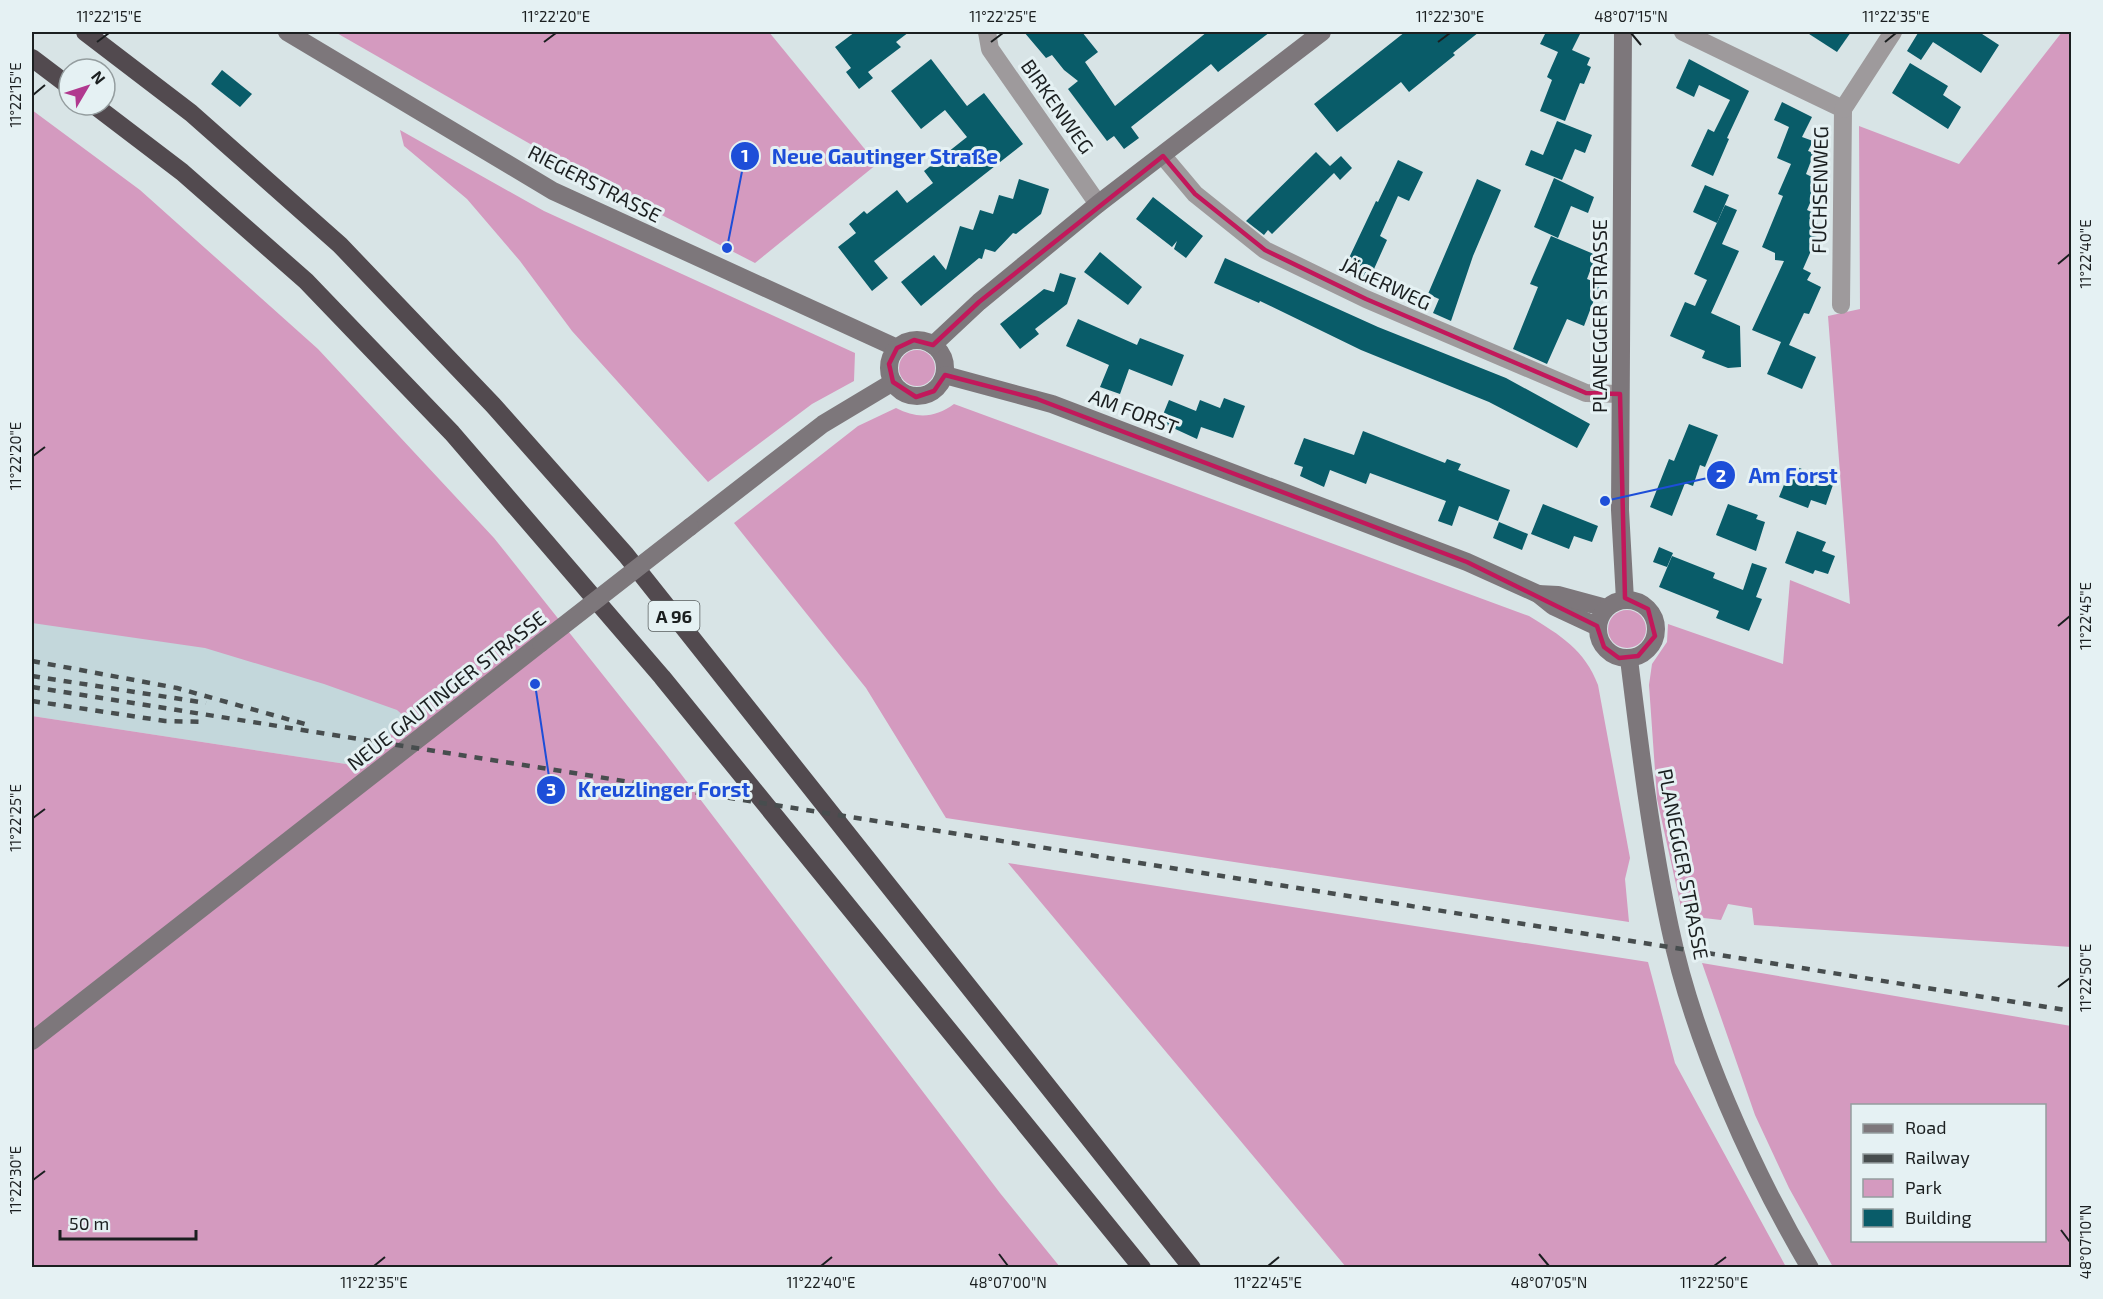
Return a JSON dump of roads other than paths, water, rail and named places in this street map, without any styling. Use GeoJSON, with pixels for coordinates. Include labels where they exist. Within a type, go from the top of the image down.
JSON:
{"type":"FeatureCollection","features":[{"type":"Feature","properties":{"kind":"highway","name":"A 96"},"geometry":{"type":"LineString","coordinates":[[85,32],[191,113],[340,245],[494,405],[626,555],[1192,1268]]}},
{"type":"Feature","properties":{"kind":"highway"},"geometry":{"type":"LineString","coordinates":[[32,58],[57,77]]}},
{"type":"Feature","properties":{"kind":"highway","name":"A 96"},"geometry":{"type":"LineString","coordinates":[[110,117],[182,172],[306,281],[452,432],[662,677],[1142,1268]]}},
{"type":"Feature","properties":{"kind":"highway"},"geometry":{"type":"LineString","coordinates":[[1113,1232],[1134,1268]]}},
{"type":"Feature","properties":{"kind":"street","name":"RIEGERSTRASSE"},"geometry":{"type":"LineString","coordinates":[[287,32],[553,191],[897,348]]}},
{"type":"Feature","properties":{"kind":"street","name":"BIRKENWEG"},"geometry":{"type":"LineString","coordinates":[[987,32],[990,49],[1098,204]]}},
{"type":"Feature","properties":{"kind":"street"},"geometry":{"type":"LineString","coordinates":[[933,345],[979,302],[1098,204],[1322,32]]}},
{"type":"Feature","properties":{"kind":"street","name":"PLANEGGER STRASSE"},"geometry":{"type":"LineString","coordinates":[[1623,32],[1620,519],[1625,600]]}},
{"type":"Feature","properties":{"kind":"street","name":"FUCHSENWEG"},"geometry":{"type":"LineString","coordinates":[[1683,32],[1843,109],[1841,305]]}},
{"type":"Feature","properties":{"kind":"street"},"geometry":{"type":"LineString","coordinates":[[1843,109],[1893,32]]}},
{"type":"Feature","properties":{"kind":"street","name":"JÄGERWEG"},"geometry":{"type":"LineString","coordinates":[[1163,156],[1195,194],[1264,250],[1366,300],[1586,393],[1620,394]]}},
{"type":"Feature","properties":{"kind":"street"},"geometry":{"type":"LineString","coordinates":[[914,340],[933,345],[944,358],[945,375],[941,384],[926,395],[907,395],[893,382],[889,364],[897,348],[914,340]]}},
{"type":"Feature","properties":{"kind":"street","name":"AM FORST"},"geometry":{"type":"LineString","coordinates":[[945,375],[1052,404],[1467,562],[1538,594],[1553,606],[1598,627]]}},
{"type":"Feature","properties":{"kind":"street","name":"NEUE GAUTINGER STRASSE"},"geometry":{"type":"LineString","coordinates":[[32,1041],[823,424],[893,382]]}},
{"type":"Feature","properties":{"kind":"street","name":"AM FORST"},"geometry":{"type":"LineString","coordinates":[[1538,594],[1557,595],[1606,608]]}},
{"type":"Feature","properties":{"kind":"street"},"geometry":{"type":"LineString","coordinates":[[1625,600],[1640,603],[1648,609],[1656,626],[1652,644],[1638,656],[1619,658],[1604,647],[1599,639],[1598,627],[1606,608],[1625,600]]}},
{"type":"Feature","properties":{"kind":"street","name":"PLANEGGER STRASSE"},"geometry":{"type":"LineString","coordinates":[[1629,658],[1643,777],[1674,948],[1707,1053],[1751,1154],[1810,1268]]}},
{"type":"Feature","properties":{"kind":"railway"},"geometry":{"type":"LineString","coordinates":[[32,661],[177,688],[305,724]]}},
{"type":"Feature","properties":{"kind":"railway"},"geometry":{"type":"LineString","coordinates":[[32,676],[206,703]]}},
{"type":"Feature","properties":{"kind":"railway"},"geometry":{"type":"LineString","coordinates":[[32,687],[2072,1011]]}},
{"type":"Feature","properties":{"kind":"railway"},"geometry":{"type":"LineString","coordinates":[[32,701],[165,721],[206,722]]}},
{"type":"Feature","properties":{"kind":"place","name":"Neue Gautinger Straße"},"geometry":{"type":"Point","coordinates":[727,248]}},
{"type":"Feature","properties":{"kind":"place","name":"Am Forst"},"geometry":{"type":"Point","coordinates":[1605,501]}},
{"type":"Feature","properties":{"kind":"place","name":"Kreuzlinger Forst"},"geometry":{"type":"Point","coordinates":[535,684]}}]}
